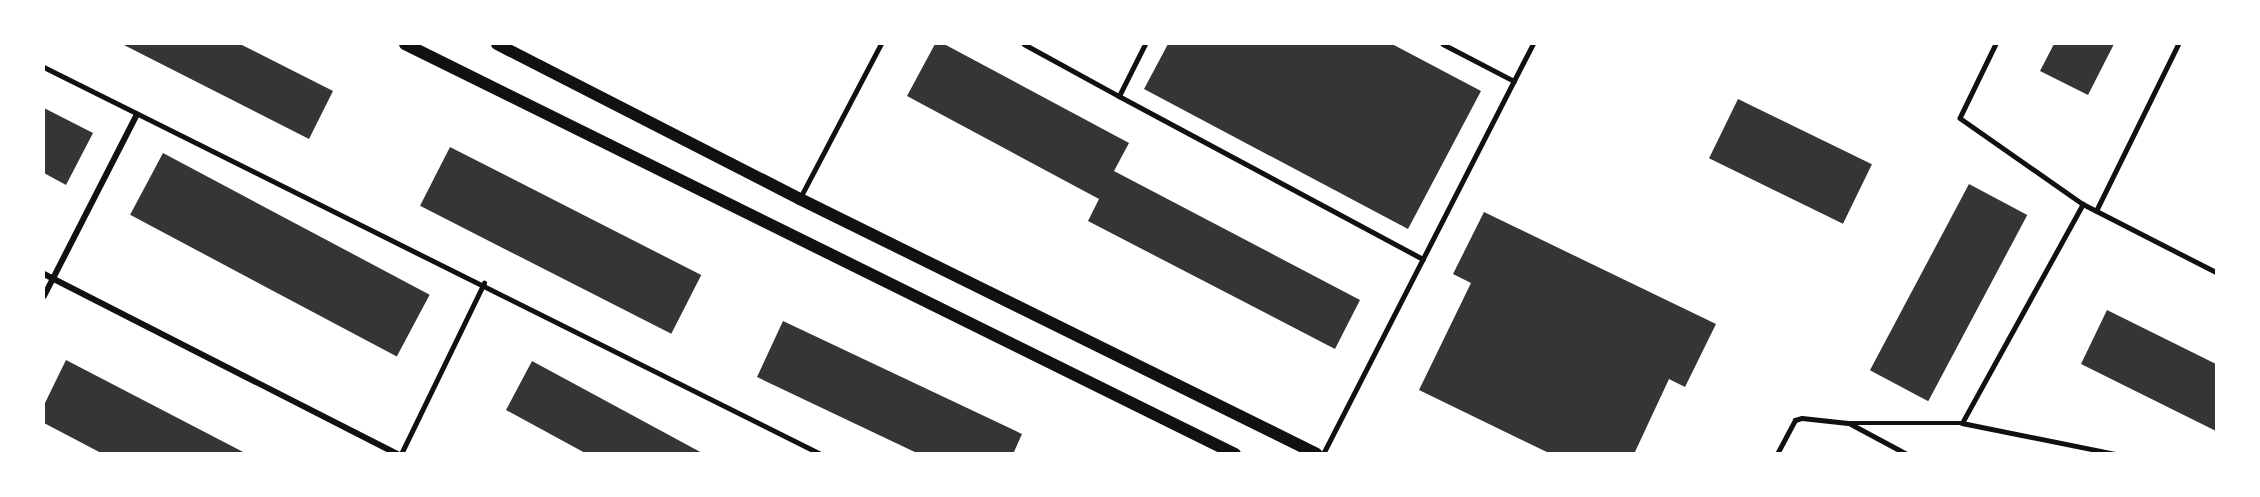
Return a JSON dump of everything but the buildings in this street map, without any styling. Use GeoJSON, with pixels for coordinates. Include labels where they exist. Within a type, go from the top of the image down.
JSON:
{"type":"FeatureCollection","features":[{"type":"Feature","properties":{"kind":"main road"},"geometry":{"type":"LineString","coordinates":[[405,44],[1235,453]]}},
{"type":"Feature","properties":{"kind":"main road"},"geometry":{"type":"LineString","coordinates":[[497,44],[800,199],[1317,453]]}},
{"type":"Feature","properties":{"kind":"street"},"geometry":{"type":"LineString","coordinates":[[44,296],[137,114]]}},
{"type":"Feature","properties":{"kind":"street"},"geometry":{"type":"LineString","coordinates":[[44,274],[400,453]]}},
{"type":"Feature","properties":{"kind":"lane"},"geometry":{"type":"LineString","coordinates":[[800,199],[881,44]]}},
{"type":"Feature","properties":{"kind":"lane"},"geometry":{"type":"LineString","coordinates":[[1024,44],[1423,259]]}},
{"type":"Feature","properties":{"kind":"lane"},"geometry":{"type":"LineString","coordinates":[[1119,96],[1145,44]]}},
{"type":"Feature","properties":{"kind":"lane"},"geometry":{"type":"LineString","coordinates":[[1443,44],[1514,81]]}},
{"type":"Feature","properties":{"kind":"lane"},"geometry":{"type":"LineString","coordinates":[[1323,453],[1533,44]]}},
{"type":"Feature","properties":{"kind":"lane"},"geometry":{"type":"LineString","coordinates":[[1996,44],[1960,118],[2083,204],[2217,272]]}},
{"type":"Feature","properties":{"kind":"lane"},"geometry":{"type":"LineString","coordinates":[[2096,211],[2178,44]]}},
{"type":"Feature","properties":{"kind":"lane"},"geometry":{"type":"LineString","coordinates":[[44,67],[484,283],[821,453]]}},
{"type":"Feature","properties":{"kind":"lane"},"geometry":{"type":"LineString","coordinates":[[1962,423],[2083,204]]}},
{"type":"Feature","properties":{"kind":"lane"},"geometry":{"type":"LineString","coordinates":[[400,453],[484,283]]}},
{"type":"Feature","properties":{"kind":"lane"},"geometry":{"type":"LineString","coordinates":[[1777,453],[1795,420],[1848,423],[1962,423],[2116,453]]}},
{"type":"Feature","properties":{"kind":"lane"},"geometry":{"type":"LineString","coordinates":[[1848,423],[1907,453]]}}]}
